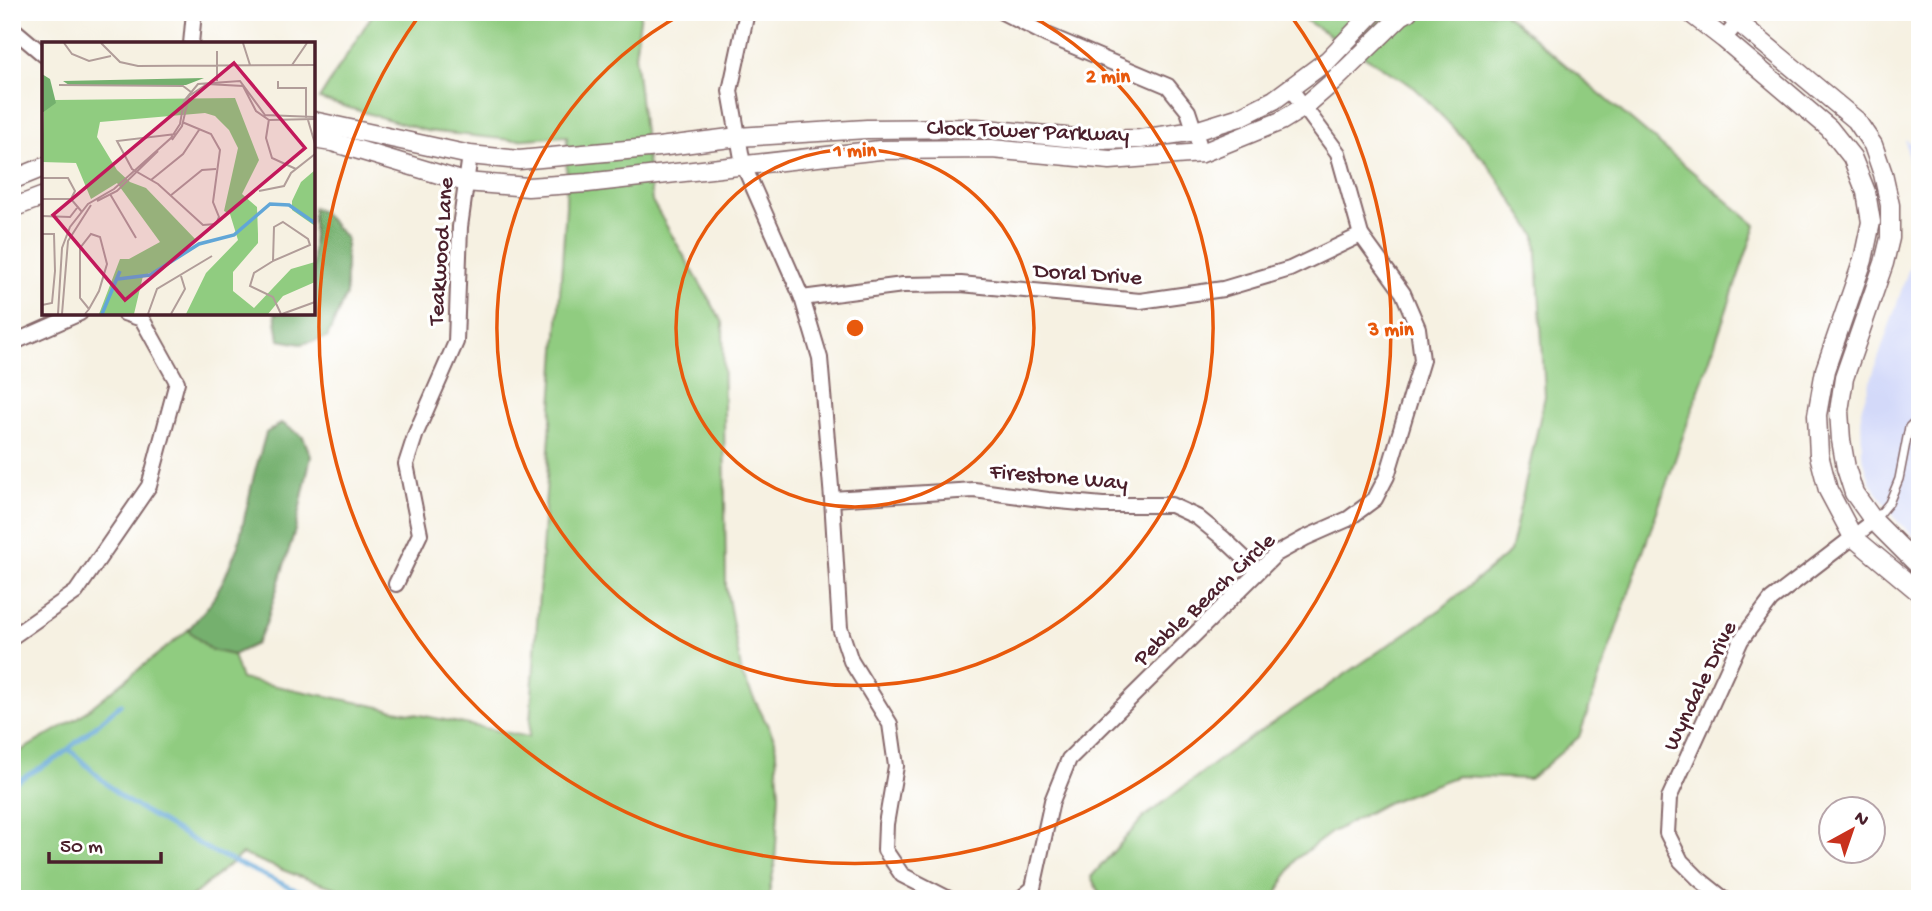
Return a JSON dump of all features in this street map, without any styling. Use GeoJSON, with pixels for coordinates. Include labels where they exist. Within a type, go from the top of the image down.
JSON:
{"type":"FeatureCollection","features":[{"type":"Feature","properties":{"kind":"street"},"geometry":{"type":"LineString","coordinates":[[191,42],[194,12]]}},
{"type":"Feature","properties":{"kind":"street"},"geometry":{"type":"LineString","coordinates":[[747,12],[730,91],[743,164],[802,298],[820,358],[840,628],[851,661],[890,724],[896,766],[886,824],[885,850],[902,875],[949,899]]}},
{"type":"Feature","properties":{"kind":"street"},"geometry":{"type":"LineString","coordinates":[[1002,12],[1046,36],[1168,86],[1188,111],[1202,153]]}},
{"type":"Feature","properties":{"kind":"street","name":"Clock Tower Parkway"},"geometry":{"type":"LineString","coordinates":[[315,121],[470,155],[519,160],[659,147],[738,136],[867,129],[977,128],[1095,140],[1129,139],[1195,131],[1240,117],[1274,100],[1328,61],[1374,12]]}},
{"type":"Feature","properties":{"kind":"street","name":"Clock Tower Parkway"},"geometry":{"type":"LineString","coordinates":[[315,139],[465,182],[528,187],[587,183],[880,150],[992,149],[1110,160],[1202,153],[1281,121],[1304,107],[1408,12]]}},
{"type":"Feature","properties":{"kind":"street"},"geometry":{"type":"LineString","coordinates":[[1689,12],[1829,128],[1852,157],[1866,192],[1871,222],[1863,260],[1825,370],[1817,415],[1819,456],[1828,490],[1853,537],[1920,593]]}},
{"type":"Feature","properties":{"kind":"street"},"geometry":{"type":"LineString","coordinates":[[1724,39],[1737,15],[1856,120],[1873,145],[1890,205],[1890,238],[1884,263],[1844,378],[1839,411],[1841,440],[1854,493],[1874,521],[1920,567]]}},
{"type":"Feature","properties":{"kind":"street"},"geometry":{"type":"LineString","coordinates":[[12,28],[42,53]]}},
{"type":"Feature","properties":{"kind":"street","name":"Pebble Beach Circle"},"geometry":{"type":"LineString","coordinates":[[1020,899],[1033,888],[1052,801],[1069,759],[1276,554],[1348,519],[1375,499],[1387,476],[1422,360],[1418,328],[1403,293],[1361,235],[1338,153],[1290,88]]}},
{"type":"Feature","properties":{"kind":"street","name":"Teakwood Lane"},"geometry":{"type":"LineString","coordinates":[[396,584],[420,534],[406,464],[416,433],[456,342],[460,227],[470,155]]}},
{"type":"Feature","properties":{"kind":"street"},"geometry":{"type":"LineString","coordinates":[[12,180],[42,168]]}},
{"type":"Feature","properties":{"kind":"street"},"geometry":{"type":"LineString","coordinates":[[12,208],[42,197]]}},
{"type":"Feature","properties":{"kind":"street","name":"Doral Drive"},"geometry":{"type":"LineString","coordinates":[[802,298],[903,285],[961,284],[1140,301],[1223,289],[1290,269],[1361,235]]}},
{"type":"Feature","properties":{"kind":"street"},"geometry":{"type":"LineString","coordinates":[[12,343],[75,315]]}},
{"type":"Feature","properties":{"kind":"street"},"geometry":{"type":"LineString","coordinates":[[12,637],[76,592],[149,485],[177,382],[142,320],[129,315]]}},
{"type":"Feature","properties":{"kind":"street","name":"Firestone Way"},"geometry":{"type":"LineString","coordinates":[[832,499],[974,490],[1103,505],[1171,505],[1197,517],[1258,571]]}},
{"type":"Feature","properties":{"kind":"street","name":"Wyndale Drive"},"geometry":{"type":"LineString","coordinates":[[1724,899],[1681,861],[1667,833],[1669,798],[1741,640],[1771,600],[1874,521]]}},
{"type":"Feature","properties":{"kind":"lane"},"geometry":{"type":"LineString","coordinates":[[1874,521],[1889,503],[1899,479],[1909,427],[1920,416]]}},
{"type":"Feature","properties":{"kind":"shaded area"},"geometry":{"type":"Polygon","coordinates":[[[1905,139],[1920,151],[1920,542],[1899,523],[1870,482],[1862,454],[1861,409],[1914,253],[1916,208],[1905,139]]]}},
{"type":"Feature","properties":{"kind":"green space"},"geometry":{"type":"Polygon","coordinates":[[[374,12],[641,12],[635,55],[652,201],[723,323],[726,587],[742,675],[775,740],[779,794],[775,863],[768,899],[371,899],[298,876],[242,854],[189,899],[12,899],[12,756],[79,717],[188,630],[211,650],[233,655],[241,679],[529,737],[566,206],[567,136],[512,140],[427,131],[319,99],[374,12]]]}},
{"type":"Feature","properties":{"kind":"green space"},"geometry":{"type":"Polygon","coordinates":[[[1292,12],[1503,12],[1756,225],[1579,737],[1530,779],[1457,776],[1384,804],[1332,832],[1296,859],[1277,893],[1278,899],[1102,899],[1091,877],[1143,818],[1233,749],[1441,609],[1510,552],[1545,396],[1536,236],[1487,163],[1414,87],[1292,12]]]}},
{"type":"Feature","properties":{"kind":"green space"},"geometry":{"type":"Polygon","coordinates":[[[315,209],[321,211],[346,238],[346,295],[327,338],[301,344],[279,340],[275,315],[315,315],[315,209]]]}},
{"type":"Feature","properties":{"kind":"green space"},"geometry":{"type":"Polygon","coordinates":[[[282,423],[303,437],[311,456],[295,530],[266,624],[256,644],[233,655],[211,650],[188,630],[210,604],[224,579],[238,546],[266,433],[282,423]]]}},
{"type":"Feature","properties":{"kind":"waterway"},"geometry":{"type":"LineString","coordinates":[[12,784],[59,757],[121,704]]}},
{"type":"Feature","properties":{"kind":"waterway"},"geometry":{"type":"LineString","coordinates":[[69,749],[122,798],[211,851],[294,889],[324,899]]}}]}
